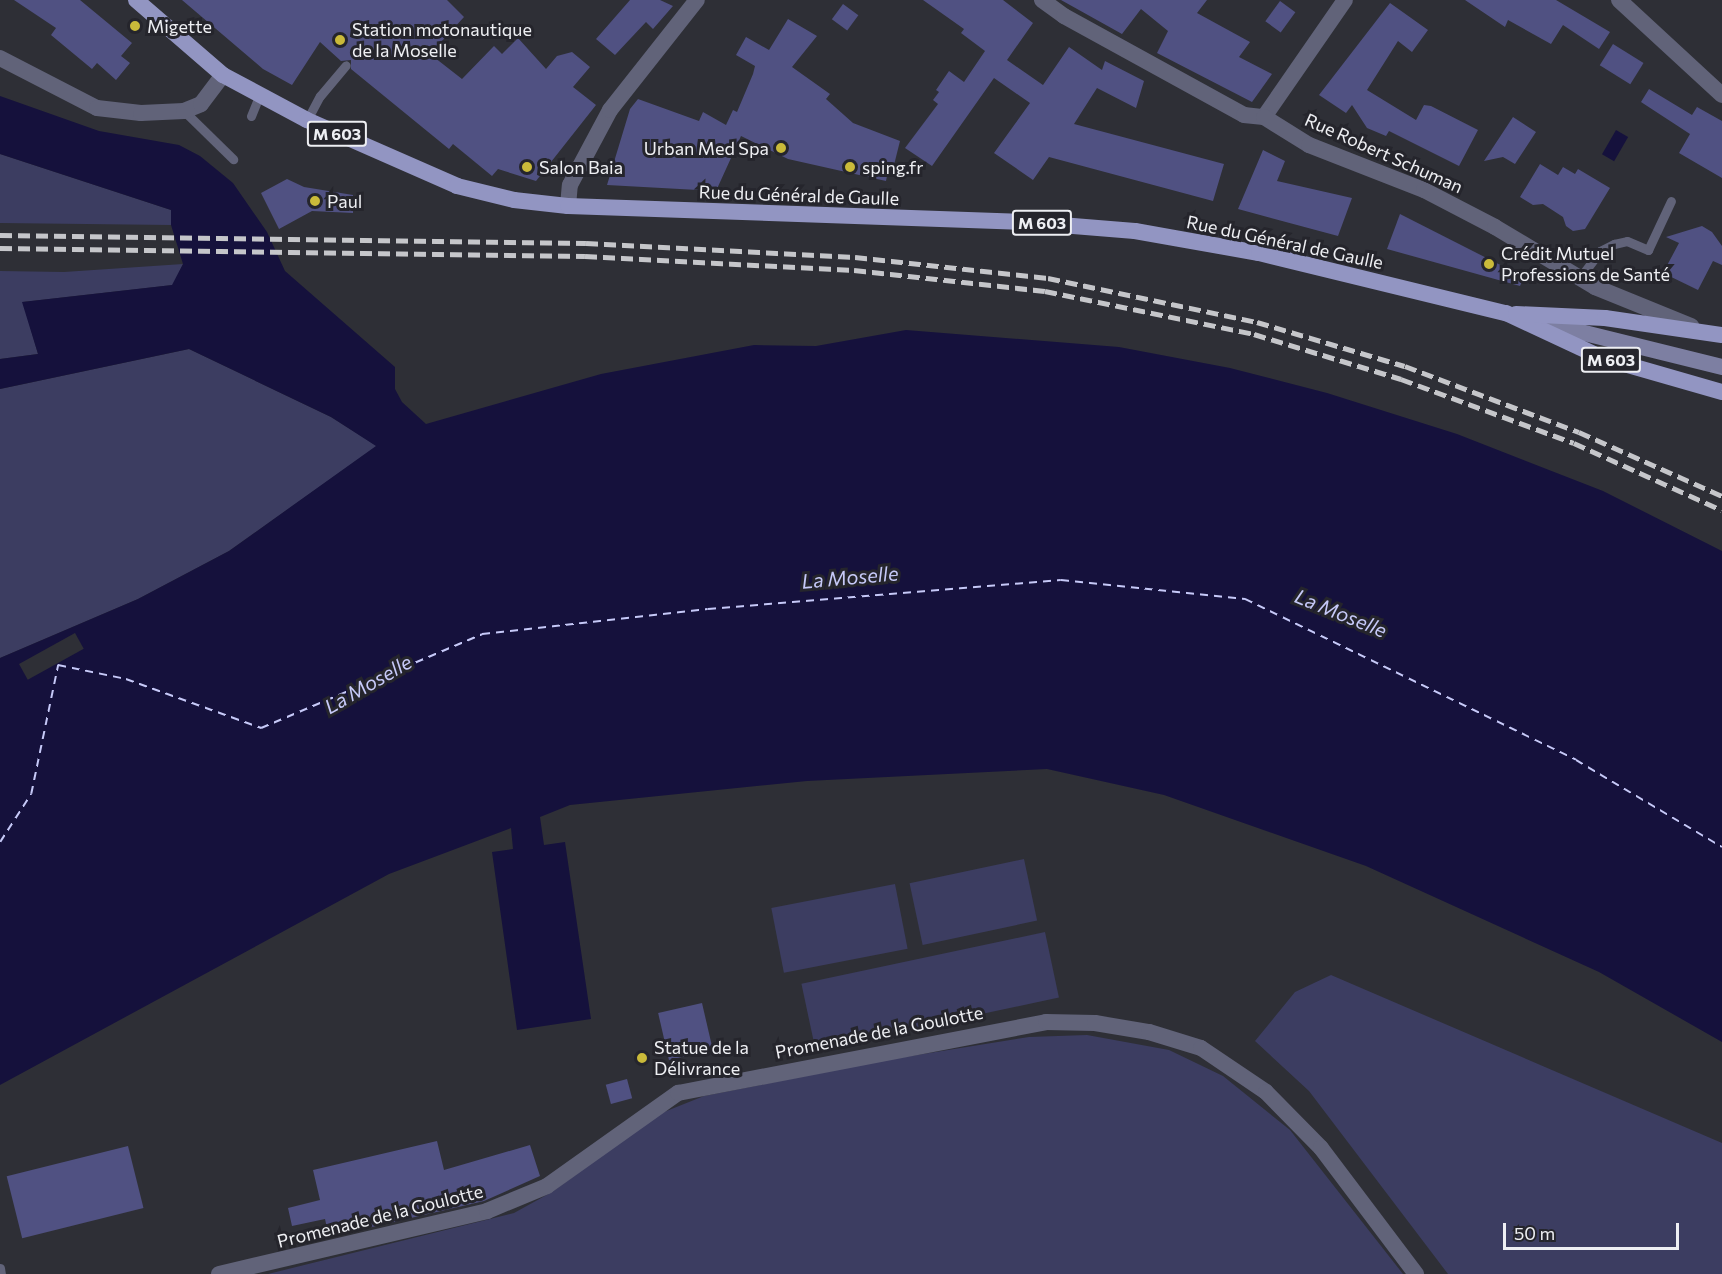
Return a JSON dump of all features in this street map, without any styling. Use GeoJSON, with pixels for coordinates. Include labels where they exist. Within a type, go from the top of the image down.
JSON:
{"type":"FeatureCollection","features":[{"type":"Feature","properties":{"kind":"main road","name":"Rue du Général de Gaulle"},"geometry":{"type":"LineString","coordinates":[[136,0],[223,75],[307,120],[457,186],[514,200],[568,206],[1024,222],[1135,231],[1259,253],[1506,314],[1600,357],[1722,392]]}},
{"type":"Feature","properties":{"kind":"main road","name":"Rue du Général de Gaulle"},"geometry":{"type":"LineString","coordinates":[[1506,314],[1605,318],[1718,334]]}},
{"type":"Feature","properties":{"kind":"main road"},"geometry":{"type":"LineString","coordinates":[[1506,314],[1722,367]]}},
{"type":"Feature","properties":{"kind":"street"},"geometry":{"type":"LineString","coordinates":[[568,206],[570,185],[610,110],[697,0]]}},
{"type":"Feature","properties":{"kind":"street","name":"Rue Robert Schuman"},"geometry":{"type":"LineString","coordinates":[[1042,0],[1064,16],[1244,115],[1264,117],[1310,145],[1424,190],[1495,226],[1579,279],[1660,316],[1718,334]]}},
{"type":"Feature","properties":{"kind":"street"},"geometry":{"type":"LineString","coordinates":[[1264,117],[1345,0]]}},
{"type":"Feature","properties":{"kind":"street"},"geometry":{"type":"LineString","coordinates":[[1619,0],[1722,95]]}},
{"type":"Feature","properties":{"kind":"street"},"geometry":{"type":"LineString","coordinates":[[0,58],[97,108],[141,113],[184,111],[201,104],[223,75]]}},
{"type":"Feature","properties":{"kind":"street","name":"Promenade de la Goulotte"},"geometry":{"type":"LineString","coordinates":[[219,1274],[487,1211],[547,1186],[678,1093],[1046,1022],[1095,1023],[1149,1032],[1202,1048],[1266,1092],[1321,1148],[1416,1274]]}},
{"type":"Feature","properties":{"kind":"lane"},"geometry":{"type":"LineString","coordinates":[[307,120],[320,96],[346,65]]}},
{"type":"Feature","properties":{"kind":"lane"},"geometry":{"type":"LineString","coordinates":[[251,116],[260,96]]}},
{"type":"Feature","properties":{"kind":"lane"},"geometry":{"type":"LineString","coordinates":[[184,111],[233,159]]}},
{"type":"Feature","properties":{"kind":"lane"},"geometry":{"type":"LineString","coordinates":[[1579,279],[1600,251],[1614,244],[1627,241],[1648,250],[1671,201]]}},
{"type":"Feature","properties":{"kind":"lane"},"geometry":{"type":"LineString","coordinates":[[0,1268],[1,1274]]}},
{"type":"Feature","properties":{"kind":"shaded area"},"geometry":{"type":"Polygon","coordinates":[[[0,154],[171,210],[171,225],[0,223],[0,154]]]}},
{"type":"Feature","properties":{"kind":"shaded area"},"geometry":{"type":"Polygon","coordinates":[[[183,264],[173,285],[23,302],[38,354],[0,359],[0,271],[64,272],[183,264]]]}},
{"type":"Feature","properties":{"kind":"shaded area"},"geometry":{"type":"Polygon","coordinates":[[[189,349],[331,417],[377,446],[229,551],[138,599],[0,658],[0,389],[189,349]]]}},
{"type":"Feature","properties":{"kind":"shaded area"},"geometry":{"type":"Polygon","coordinates":[[[1024,859],[1037,921],[923,945],[910,883],[1024,859]]]}},
{"type":"Feature","properties":{"kind":"shaded area"},"geometry":{"type":"Polygon","coordinates":[[[895,884],[908,949],[784,973],[771,908],[895,884]]]}},
{"type":"Feature","properties":{"kind":"shaded area"},"geometry":{"type":"Polygon","coordinates":[[[1045,932],[1059,998],[815,1049],[801,984],[1045,932]]]}},
{"type":"Feature","properties":{"kind":"shaded area"},"geometry":{"type":"Polygon","coordinates":[[[1331,975],[1722,1143],[1722,1274],[1448,1274],[1309,1091],[1255,1041],[1295,992],[1331,975]]]}},
{"type":"Feature","properties":{"kind":"shaded area"},"geometry":{"type":"Polygon","coordinates":[[[1087,1035],[1169,1050],[1223,1076],[1290,1130],[1403,1274],[268,1274],[514,1213],[552,1192],[659,1114],[704,1096],[892,1059],[1029,1037],[1087,1035]]]}},
{"type":"Feature","properties":{"kind":"water","name":"La Moselle"},"geometry":{"type":"Polygon","coordinates":[[[0,96],[99,131],[179,145],[200,156],[233,183],[267,232],[285,271],[395,367],[395,389],[402,402],[426,424],[601,374],[754,345],[816,346],[906,330],[1119,347],[1230,368],[1327,393],[1457,434],[1603,491],[1722,551],[1722,1042],[1599,972],[1366,866],[1164,795],[1047,769],[807,781],[570,805],[540,817],[544,845],[565,842],[591,1019],[517,1030],[492,852],[513,849],[511,828],[389,874],[0,1085],[0,658],[138,599],[229,551],[376,446],[331,417],[189,349],[0,389],[0,359],[38,354],[22,302],[172,285],[183,264],[171,225],[171,210],[0,154],[0,96]]]}},
{"type":"Feature","properties":{"kind":"water"},"geometry":{"type":"Polygon","coordinates":[[[1616,130],[1628,137],[1614,161],[1602,154],[1616,130]]]}},
{"type":"Feature","properties":{"kind":"pier"},"geometry":{"type":"Polygon","coordinates":[[[75,633],[84,649],[28,680],[19,664],[75,633]]]}},
{"type":"Feature","properties":{"kind":"building"},"geometry":{"type":"Polygon","coordinates":[[[14,0],[80,0],[132,43],[121,56],[130,63],[116,80],[97,63],[92,69],[51,35],[56,28],[14,0]]]}},
{"type":"Feature","properties":{"kind":"building"},"geometry":{"type":"Polygon","coordinates":[[[182,0],[447,0],[464,17],[430,54],[462,79],[494,46],[502,54],[518,38],[546,69],[557,56],[572,52],[590,67],[573,87],[596,105],[536,181],[498,169],[492,176],[453,144],[449,149],[351,69],[351,60],[341,61],[320,42],[292,85],[263,69],[182,0]]]}},
{"type":"Feature","properties":{"kind":"building"},"geometry":{"type":"Polygon","coordinates":[[[630,0],[660,0],[673,6],[653,29],[646,22],[615,55],[596,39],[630,0]]]}},
{"type":"Feature","properties":{"kind":"building"},"geometry":{"type":"Polygon","coordinates":[[[923,0],[1003,0],[1033,23],[1007,60],[1043,85],[1069,47],[1102,70],[1105,61],[1144,81],[1136,108],[1097,88],[1074,124],[1224,164],[1213,201],[1049,157],[1033,180],[994,153],[1030,103],[994,78],[932,166],[905,148],[938,104],[933,100],[939,92],[936,90],[949,71],[964,82],[985,51],[961,33],[964,29],[923,0]]]}},
{"type":"Feature","properties":{"kind":"building"},"geometry":{"type":"Polygon","coordinates":[[[1061,0],[1207,0],[1197,13],[1250,42],[1239,57],[1272,74],[1252,102],[1157,53],[1168,31],[1141,9],[1122,34],[1061,0]]]}},
{"type":"Feature","properties":{"kind":"building"},"geometry":{"type":"Polygon","coordinates":[[[1465,0],[1556,0],[1610,32],[1599,49],[1563,25],[1551,44],[1508,20],[1505,27],[1465,0]]]}},
{"type":"Feature","properties":{"kind":"building"},"geometry":{"type":"Polygon","coordinates":[[[1280,1],[1295,12],[1281,32],[1265,21],[1280,1]]]}},
{"type":"Feature","properties":{"kind":"building"},"geometry":{"type":"Polygon","coordinates":[[[1390,3],[1428,30],[1412,52],[1398,41],[1367,90],[1416,120],[1424,105],[1431,106],[1478,130],[1459,166],[1389,131],[1386,136],[1367,128],[1352,105],[1346,113],[1319,95],[1390,3]]]}},
{"type":"Feature","properties":{"kind":"building"},"geometry":{"type":"Polygon","coordinates":[[[843,4],[858,15],[847,31],[832,19],[843,4]]]}},
{"type":"Feature","properties":{"kind":"building"},"geometry":{"type":"Polygon","coordinates":[[[788,19],[817,36],[792,67],[830,94],[826,99],[853,123],[900,141],[891,177],[887,176],[886,181],[788,159],[741,136],[716,191],[607,185],[630,109],[638,99],[699,121],[703,112],[726,125],[733,110],[737,112],[755,66],[736,55],[746,37],[769,50],[788,19]]]}},
{"type":"Feature","properties":{"kind":"building"},"geometry":{"type":"Polygon","coordinates":[[[1613,44],[1644,63],[1630,84],[1600,65],[1613,44]]]}},
{"type":"Feature","properties":{"kind":"building"},"geometry":{"type":"Polygon","coordinates":[[[1649,89],[1692,115],[1697,107],[1722,121],[1722,178],[1679,153],[1690,134],[1641,102],[1649,89]]]}},
{"type":"Feature","properties":{"kind":"building"},"geometry":{"type":"Polygon","coordinates":[[[1513,117],[1536,132],[1515,164],[1503,157],[1484,161],[1513,117]]]}},
{"type":"Feature","properties":{"kind":"building"},"geometry":{"type":"Polygon","coordinates":[[[1263,150],[1285,161],[1277,181],[1352,198],[1338,236],[1238,209],[1263,150]]]}},
{"type":"Feature","properties":{"kind":"building"},"geometry":{"type":"Polygon","coordinates":[[[1540,164],[1558,175],[1563,167],[1575,174],[1578,169],[1610,188],[1585,229],[1573,231],[1566,226],[1563,217],[1543,204],[1533,205],[1520,197],[1540,164]]]}},
{"type":"Feature","properties":{"kind":"building"},"geometry":{"type":"Polygon","coordinates":[[[287,179],[304,187],[353,195],[353,213],[312,211],[279,229],[261,193],[287,179]]]}},
{"type":"Feature","properties":{"kind":"building"},"geometry":{"type":"Polygon","coordinates":[[[1400,214],[1524,277],[1520,286],[1387,249],[1400,214]]]}},
{"type":"Feature","properties":{"kind":"building"},"geometry":{"type":"Polygon","coordinates":[[[1702,226],[1712,232],[1722,246],[1722,265],[1713,261],[1698,290],[1663,273],[1679,243],[1666,237],[1702,226]]]}},
{"type":"Feature","properties":{"kind":"building"},"geometry":{"type":"Polygon","coordinates":[[[702,1003],[713,1050],[669,1060],[658,1013],[702,1003]]]}},
{"type":"Feature","properties":{"kind":"building"},"geometry":{"type":"Polygon","coordinates":[[[627,1079],[632,1098],[611,1104],[606,1085],[627,1079]]]}},
{"type":"Feature","properties":{"kind":"building"},"geometry":{"type":"Polygon","coordinates":[[[437,1141],[444,1170],[530,1145],[540,1176],[484,1201],[329,1237],[325,1219],[292,1226],[288,1208],[320,1200],[313,1170],[437,1141]]]}},
{"type":"Feature","properties":{"kind":"building"},"geometry":{"type":"Polygon","coordinates":[[[128,1146],[143,1208],[22,1238],[7,1176],[128,1146]]]}},
{"type":"Feature","properties":{"kind":"ferry route"},"geometry":{"type":"LineString","coordinates":[[0,842],[31,794],[58,665],[126,679],[261,728],[482,634],[708,609],[1061,580],[1245,599],[1576,760],[1722,847]]}},
{"type":"Feature","properties":{"kind":"railway"},"geometry":{"type":"LineString","coordinates":[[0,235],[586,243],[855,257],[1048,278],[1257,322],[1405,366],[1579,432],[1722,496]]}},
{"type":"Feature","properties":{"kind":"railway"},"geometry":{"type":"LineString","coordinates":[[0,248],[585,256],[854,270],[1045,291],[1254,334],[1401,379],[1574,443],[1722,510]]}},
{"type":"Feature","properties":{"kind":"place","name":"Migette"},"geometry":{"type":"Point","coordinates":[135,26]}},
{"type":"Feature","properties":{"kind":"place","name":"Station motonautique de la Moselle"},"geometry":{"type":"Point","coordinates":[340,40]}},
{"type":"Feature","properties":{"kind":"place","name":"Urban Med Spa"},"geometry":{"type":"Point","coordinates":[781,148]}},
{"type":"Feature","properties":{"kind":"place","name":"Salon Baia"},"geometry":{"type":"Point","coordinates":[527,167]}},
{"type":"Feature","properties":{"kind":"place","name":"sping.fr"},"geometry":{"type":"Point","coordinates":[850,167]}},
{"type":"Feature","properties":{"kind":"place","name":"Paul"},"geometry":{"type":"Point","coordinates":[315,201]}},
{"type":"Feature","properties":{"kind":"place","name":"Crédit Mutuel Professions de Santé"},"geometry":{"type":"Point","coordinates":[1489,264]}},
{"type":"Feature","properties":{"kind":"place","name":"Statue de la Délivrance"},"geometry":{"type":"Point","coordinates":[642,1058]}}]}
